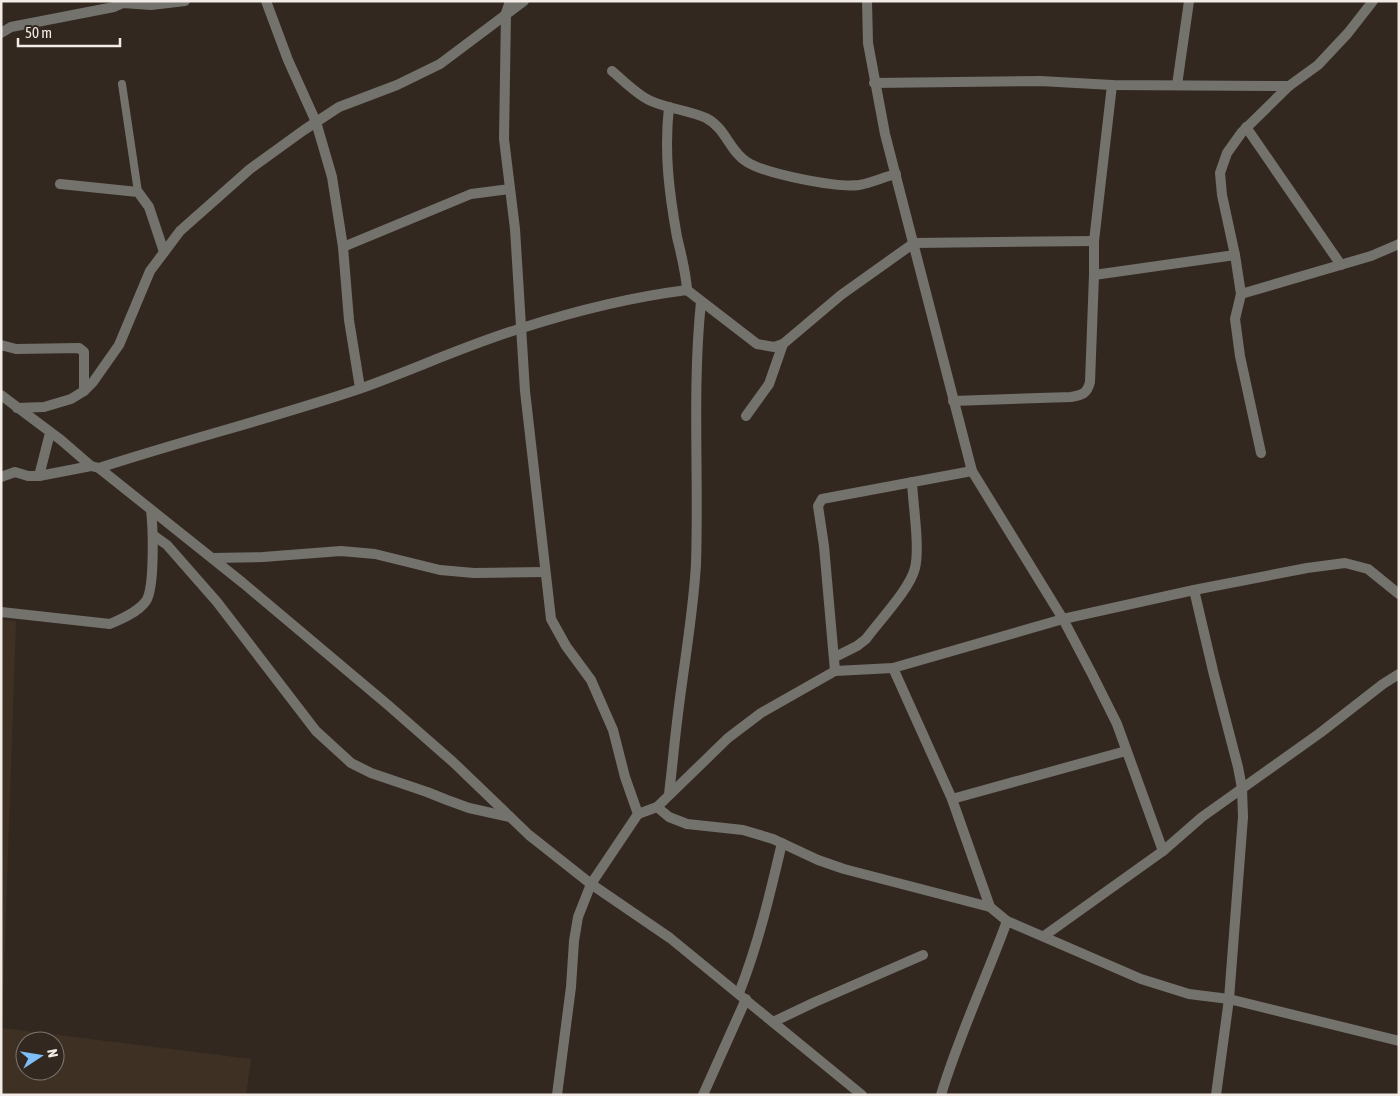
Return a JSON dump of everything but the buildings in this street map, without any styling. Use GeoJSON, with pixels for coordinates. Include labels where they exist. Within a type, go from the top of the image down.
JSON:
{"type":"FeatureCollection","features":[{"type":"Feature","properties":{"kind":"street"},"geometry":{"type":"LineString","coordinates":[[1,33],[11,27],[114,6],[124,2],[152,5],[185,1]]}},
{"type":"Feature","properties":{"kind":"street"},"geometry":{"type":"LineString","coordinates":[[266,1],[288,60],[316,122],[332,177],[343,247],[349,320],[360,388]]}},
{"type":"Feature","properties":{"kind":"street"},"geometry":{"type":"LineString","coordinates":[[510,1],[506,13],[504,138],[515,228],[525,391],[552,619],[566,646],[591,680],[613,730],[625,777],[638,814]]}},
{"type":"Feature","properties":{"kind":"street"},"geometry":{"type":"LineString","coordinates":[[16,408],[44,407],[71,399],[84,391],[93,382],[119,345],[150,271],[164,252],[180,231],[250,169],[339,108],[396,85],[440,64],[524,1]]}},
{"type":"Feature","properties":{"kind":"street"},"geometry":{"type":"LineString","coordinates":[[867,1],[868,43],[874,83],[972,471],[1063,619],[1117,724],[1163,851]]}},
{"type":"Feature","properties":{"kind":"street"},"geometry":{"type":"LineString","coordinates":[[1178,85],[1189,1]]}},
{"type":"Feature","properties":{"kind":"street"},"geometry":{"type":"LineString","coordinates":[[1261,453],[1240,356],[1235,319],[1241,294],[1222,195],[1220,173],[1227,153],[1246,127],[1289,86],[1318,65],[1348,33],[1373,1]]}},
{"type":"Feature","properties":{"kind":"street"},"geometry":{"type":"LineString","coordinates":[[612,71],[650,101],[686,110],[708,119],[722,131],[731,148],[748,163],[818,183],[858,185],[896,174]]}},
{"type":"Feature","properties":{"kind":"street"},"geometry":{"type":"LineString","coordinates":[[874,83],[1040,81],[1112,85],[1289,86]]}},
{"type":"Feature","properties":{"kind":"street"},"geometry":{"type":"LineString","coordinates":[[953,401],[1071,397],[1083,395],[1088,391],[1090,382],[1094,242],[1112,85]]}},
{"type":"Feature","properties":{"kind":"street"},"geometry":{"type":"LineString","coordinates":[[669,107],[666,135],[667,164],[687,290],[757,344],[774,347],[783,344],[841,295],[914,243],[1094,242]]}},
{"type":"Feature","properties":{"kind":"street"},"geometry":{"type":"LineString","coordinates":[[1246,127],[1341,264]]}},
{"type":"Feature","properties":{"kind":"street"},"geometry":{"type":"LineString","coordinates":[[60,184],[138,192],[149,207],[164,252]]}},
{"type":"Feature","properties":{"kind":"street"},"geometry":{"type":"LineString","coordinates":[[343,247],[471,194],[510,189]]}},
{"type":"Feature","properties":{"kind":"street"},"geometry":{"type":"LineString","coordinates":[[1241,294],[1371,256],[1399,244]]}},
{"type":"Feature","properties":{"kind":"street"},"geometry":{"type":"LineString","coordinates":[[1094,275],[1235,255]]}},
{"type":"Feature","properties":{"kind":"street"},"geometry":{"type":"LineString","coordinates":[[1,477],[15,472],[28,476],[39,476],[95,467],[138,456],[265,420],[360,388],[521,328],[655,294],[687,290]]}},
{"type":"Feature","properties":{"kind":"street"},"geometry":{"type":"LineString","coordinates":[[670,794],[677,722],[691,624],[696,565],[698,477],[696,365],[701,302]]}},
{"type":"Feature","properties":{"kind":"street"},"geometry":{"type":"LineString","coordinates":[[746,416],[769,384],[783,344]]}},
{"type":"Feature","properties":{"kind":"street"},"geometry":{"type":"LineString","coordinates":[[1,345],[16,349],[79,348],[84,352],[84,391]]}},
{"type":"Feature","properties":{"kind":"street"},"geometry":{"type":"LineString","coordinates":[[1,395],[212,558],[388,705],[529,835],[591,884],[670,938],[862,1095]]}},
{"type":"Feature","properties":{"kind":"street"},"geometry":{"type":"LineString","coordinates":[[39,476],[50,433]]}},
{"type":"Feature","properties":{"kind":"street"},"geometry":{"type":"LineString","coordinates":[[835,671],[835,656],[818,506],[822,499],[972,471]]}},
{"type":"Feature","properties":{"kind":"street"},"geometry":{"type":"LineString","coordinates":[[835,656],[857,646],[866,639],[908,582],[914,570],[916,556],[912,482]]}},
{"type":"Feature","properties":{"kind":"street"},"geometry":{"type":"LineString","coordinates":[[1,612],[110,624],[126,618],[146,601],[151,578],[153,535],[151,510]]}},
{"type":"Feature","properties":{"kind":"street"},"geometry":{"type":"LineString","coordinates":[[153,535],[167,545],[217,602],[316,731],[351,764],[462,806],[511,818]]}},
{"type":"Feature","properties":{"kind":"street"},"geometry":{"type":"LineString","coordinates":[[212,558],[262,557],[341,551],[375,554],[440,570],[474,573],[545,572]]}},
{"type":"Feature","properties":{"kind":"street"},"geometry":{"type":"LineString","coordinates":[[557,1095],[571,987],[576,925],[591,884],[638,814],[657,807],[728,738],[761,713],[835,671],[893,668],[1063,619],[1194,590],[1307,568],[1345,563],[1368,569],[1399,594]]}},
{"type":"Feature","properties":{"kind":"street"},"geometry":{"type":"LineString","coordinates":[[1194,590],[1242,788],[1243,817],[1229,999],[1216,1095]]}},
{"type":"Feature","properties":{"kind":"street"},"geometry":{"type":"LineString","coordinates":[[893,668],[952,799],[990,907]]}},
{"type":"Feature","properties":{"kind":"street"},"geometry":{"type":"LineString","coordinates":[[1044,936],[1163,851],[1242,788],[1320,733],[1382,684],[1399,674]]}},
{"type":"Feature","properties":{"kind":"street"},"geometry":{"type":"LineString","coordinates":[[952,799],[1126,751]]}},
{"type":"Feature","properties":{"kind":"street"},"geometry":{"type":"LineString","coordinates":[[657,807],[669,817],[687,824],[743,830],[782,843],[818,860],[844,869],[990,907],[1008,921],[1140,979],[1189,994],[1229,999],[1399,1041]]}},
{"type":"Feature","properties":{"kind":"street"},"geometry":{"type":"LineString","coordinates":[[703,1095],[742,996],[782,843]]}},
{"type":"Feature","properties":{"kind":"street"},"geometry":{"type":"LineString","coordinates":[[941,1095],[954,1052],[1008,921]]}},
{"type":"Feature","properties":{"kind":"street"},"geometry":{"type":"LineString","coordinates":[[773,1022],[923,955]]}},
{"type":"Feature","properties":{"kind":"lane"},"geometry":{"type":"LineString","coordinates":[[122,84],[138,192]]}},
{"type":"Feature","properties":{"kind":"shaded area"},"geometry":{"type":"Polygon","coordinates":[[[1,620],[16,621],[2,1028],[26,1031],[15,1031],[15,1081],[65,1081],[65,1036],[251,1059],[246,1095],[1,1095],[1,620]]]}}]}
